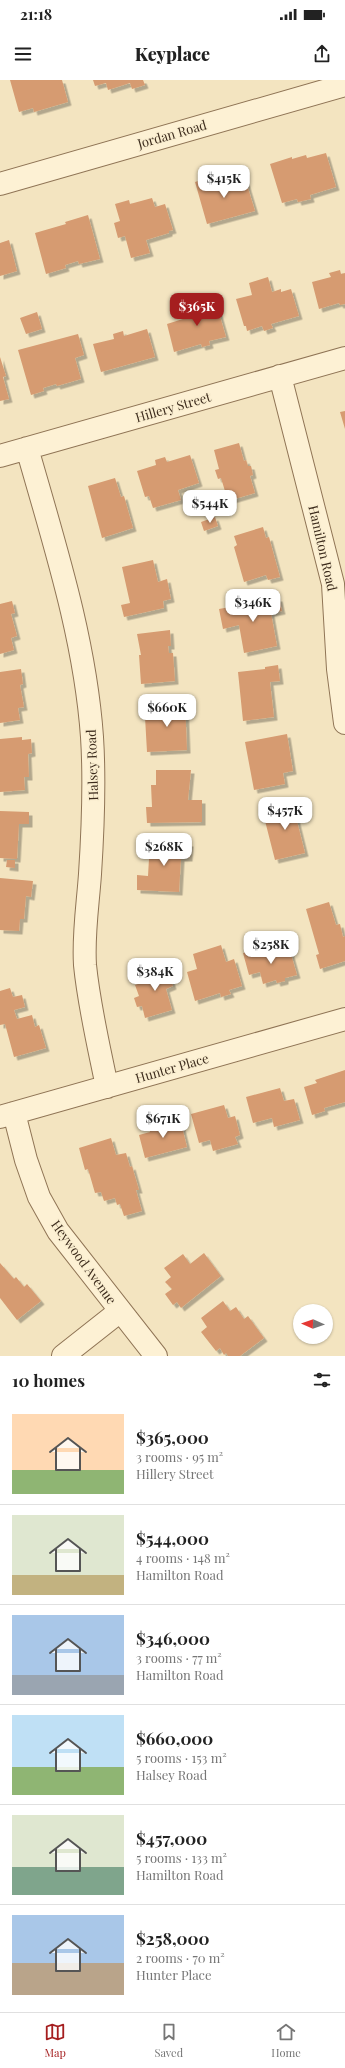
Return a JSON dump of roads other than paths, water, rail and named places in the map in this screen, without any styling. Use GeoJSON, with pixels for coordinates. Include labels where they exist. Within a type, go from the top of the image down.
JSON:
{"type":"FeatureCollection","features":[{"type":"Feature","properties":{"kind":"street","name":"Jordan Road"},"geometry":{"type":"LineString","coordinates":[[0,184],[345,85]]}},
{"type":"Feature","properties":{"kind":"street","name":"Hillery Street"},"geometry":{"type":"LineString","coordinates":[[0,456],[345,358]]}},
{"type":"Feature","properties":{"kind":"street","name":"Hamilton Road"},"geometry":{"type":"LineString","coordinates":[[280,376],[333,584],[342,668],[345,723]]}},
{"type":"Feature","properties":{"kind":"street","name":"Halsey Road"},"geometry":{"type":"LineString","coordinates":[[27,448],[68,594],[84,672],[92,737],[94,809],[90,876],[85,917],[85,964],[107,1087]]}},
{"type":"Feature","properties":{"kind":"street","name":"Hunter Place"},"geometry":{"type":"LineString","coordinates":[[7,1115],[345,1019]]}},
{"type":"Feature","properties":{"kind":"street","name":"Heywood Avenue"},"geometry":{"type":"LineString","coordinates":[[7,1115],[26,1160],[39,1197],[58,1231],[156,1356]]}},
{"type":"Feature","properties":{"kind":"street"},"geometry":{"type":"LineString","coordinates":[[63,1356],[120,1311]]}}]}
